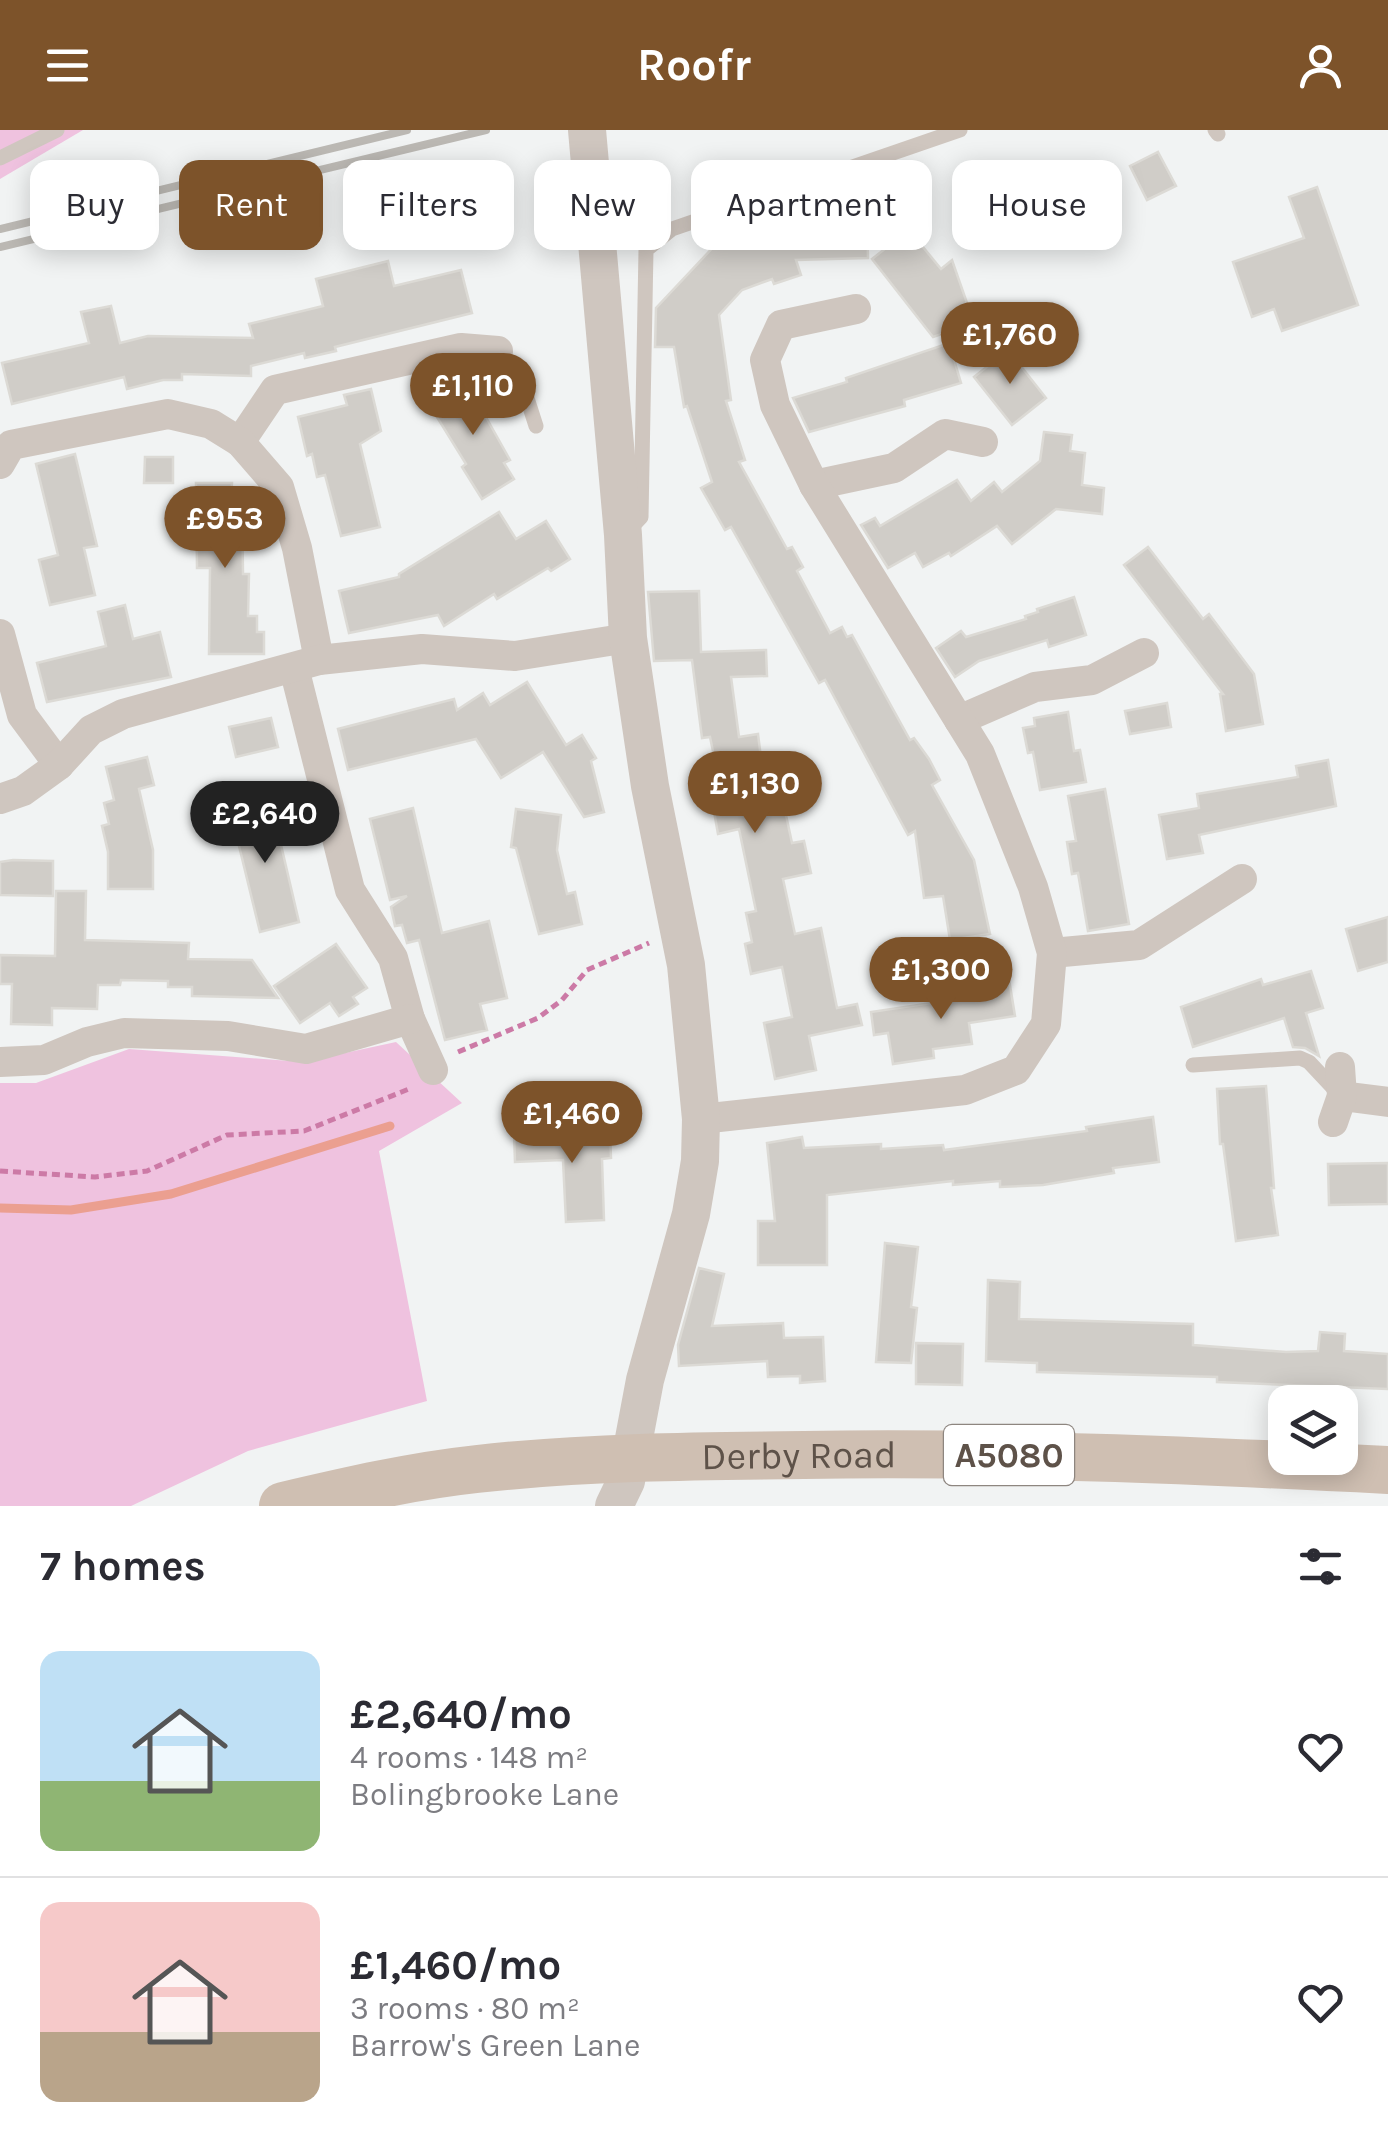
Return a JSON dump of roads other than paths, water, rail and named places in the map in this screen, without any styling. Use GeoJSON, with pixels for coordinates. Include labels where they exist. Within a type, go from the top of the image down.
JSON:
{"type":"FeatureCollection","features":[{"type":"Feature","properties":{"kind":"main road","name":"Derby Road"},"geometry":{"type":"LineString","coordinates":[[630,1460],[986,1454],[1144,1457],[1388,1470]]}},
{"type":"Feature","properties":{"kind":"main road","name":"A5080"},"geometry":{"type":"LineString","coordinates":[[284,1506],[366,1487],[476,1469],[630,1460]]}},
{"type":"Feature","properties":{"kind":"street"},"geometry":{"type":"LineString","coordinates":[[587,130],[624,536],[628,638],[650,786],[680,932],[701,1119],[692,1214],[646,1380],[626,1481],[614,1506]]}},
{"type":"Feature","properties":{"kind":"street"},"geometry":{"type":"LineString","coordinates":[[701,1119],[965,1090],[1016,1070],[1046,1024],[1052,953],[1033,887],[980,754],[814,485],[775,405],[765,360],[780,325],[856,309]]}},
{"type":"Feature","properties":{"kind":"street"},"geometry":{"type":"LineString","coordinates":[[240,442],[275,390],[461,348],[498,352]]}},
{"type":"Feature","properties":{"kind":"street"},"geometry":{"type":"LineString","coordinates":[[0,464],[11,445],[168,414],[211,424],[240,442],[279,487],[297,548],[307,664],[350,890],[393,958],[410,1019],[432,1070]]}},
{"type":"Feature","properties":{"kind":"street"},"geometry":{"type":"LineString","coordinates":[[814,485],[894,468],[945,434],[984,442]]}},
{"type":"Feature","properties":{"kind":"street"},"geometry":{"type":"LineString","coordinates":[[0,634],[22,715],[59,765]]}},
{"type":"Feature","properties":{"kind":"street"},"geometry":{"type":"LineString","coordinates":[[0,799],[23,791],[59,765],[91,730],[124,714],[307,664],[422,649],[515,656],[628,638]]}},
{"type":"Feature","properties":{"kind":"street"},"geometry":{"type":"LineString","coordinates":[[959,720],[1035,687],[1092,680],[1144,653]]}},
{"type":"Feature","properties":{"kind":"street"},"geometry":{"type":"LineString","coordinates":[[1052,953],[1139,945],[1242,879]]}},
{"type":"Feature","properties":{"kind":"street"},"geometry":{"type":"LineString","coordinates":[[0,1062],[44,1060],[124,1033],[228,1036],[306,1049],[410,1019]]}},
{"type":"Feature","properties":{"kind":"street"},"geometry":{"type":"LineString","coordinates":[[1338,1095],[1388,1102]]}},
{"type":"Feature","properties":{"kind":"lane"},"geometry":{"type":"LineString","coordinates":[[0,158],[57,130]]}},
{"type":"Feature","properties":{"kind":"lane"},"geometry":{"type":"LineString","coordinates":[[624,536],[641,518],[646,250],[672,229],[960,130]]}},
{"type":"Feature","properties":{"kind":"lane"},"geometry":{"type":"LineString","coordinates":[[498,352],[526,395],[536,426]]}},
{"type":"Feature","properties":{"kind":"lane"},"geometry":{"type":"LineString","coordinates":[[1193,1066],[1300,1058],[1338,1095]]}},
{"type":"Feature","properties":{"kind":"waterway"},"geometry":{"type":"LineString","coordinates":[[0,1208],[71,1210],[171,1194],[390,1126]]}},
{"type":"Feature","properties":{"kind":"railway"},"geometry":{"type":"LineString","coordinates":[[0,229],[407,130]]}},
{"type":"Feature","properties":{"kind":"railway"},"geometry":{"type":"LineString","coordinates":[[0,247],[486,130]]}}]}
